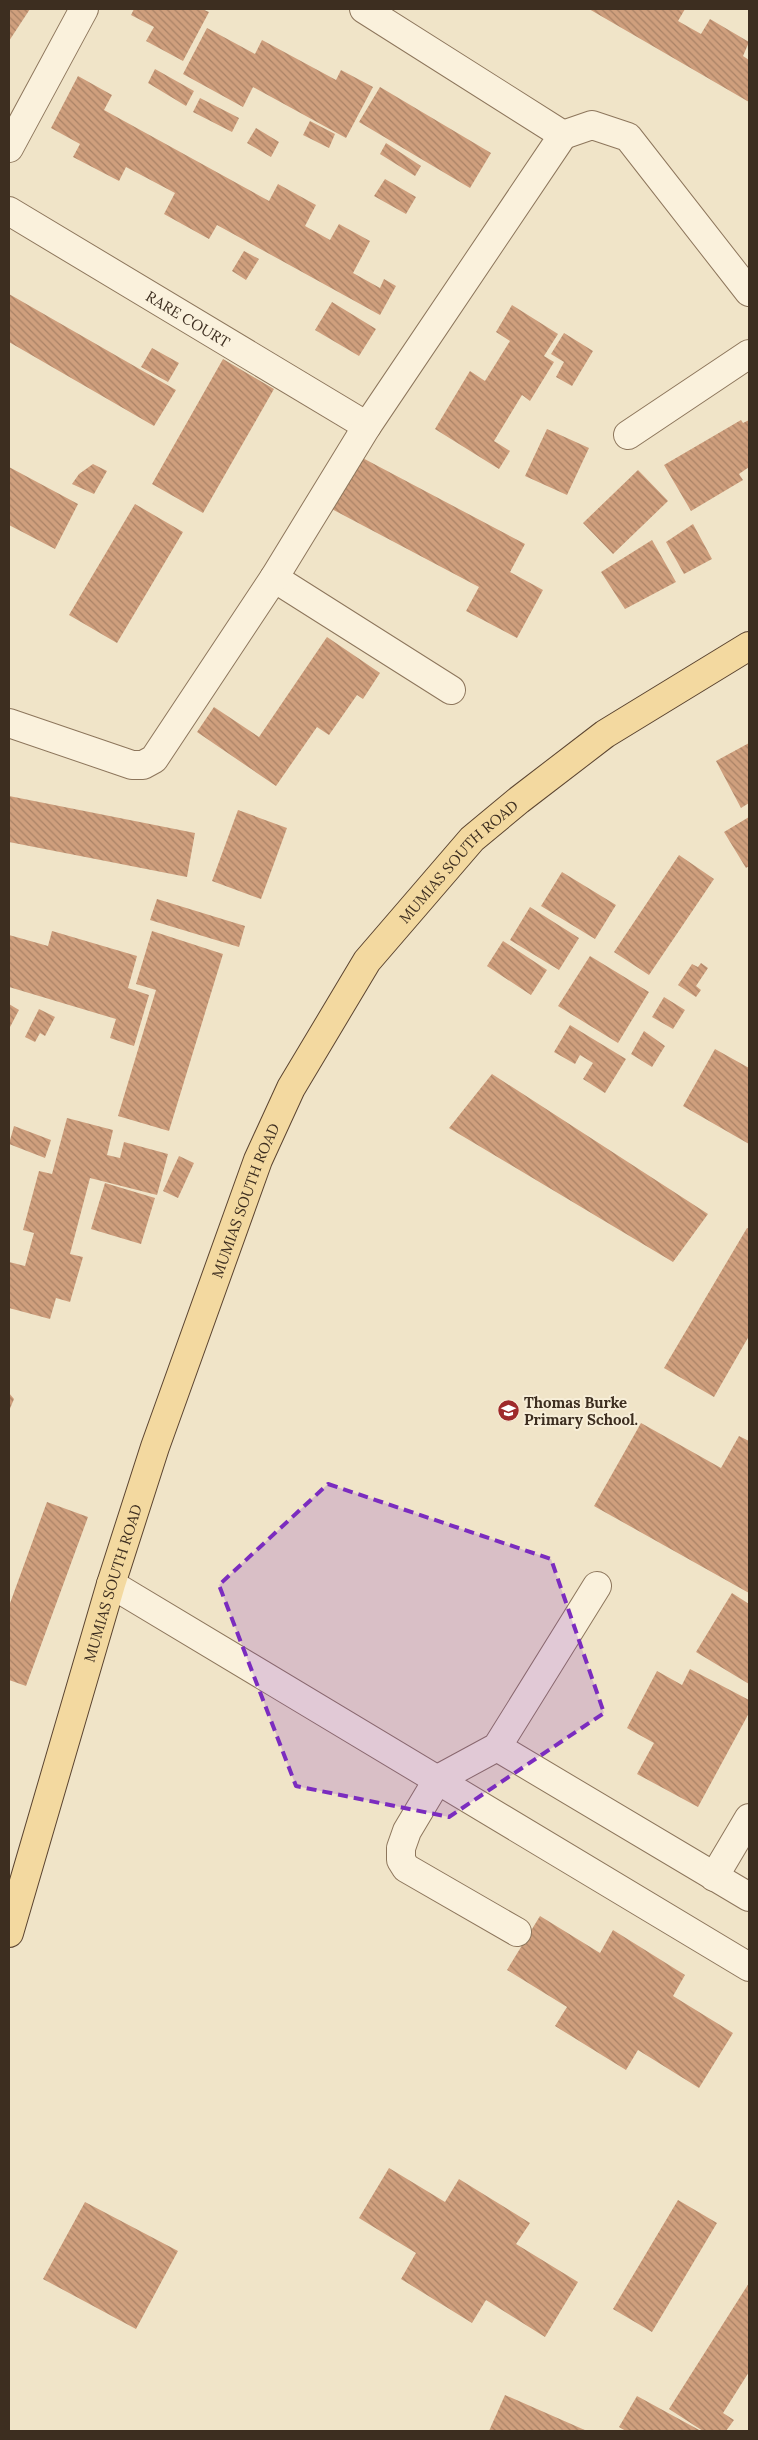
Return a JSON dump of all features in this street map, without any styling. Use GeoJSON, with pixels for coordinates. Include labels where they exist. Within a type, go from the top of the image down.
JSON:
{"type":"FeatureCollection","features":[{"type":"Feature","properties":{"kind":"main road","name":"MUMIAS SOUTH ROAD"},"geometry":{"type":"LineString","coordinates":[[9,1933],[111,1584],[155,1447],[258,1160],[291,1088],[367,961],[472,839],[605,734],[749,646]]}},
{"type":"Feature","properties":{"kind":"street"},"geometry":{"type":"LineString","coordinates":[[9,148],[84,9]]}},
{"type":"Feature","properties":{"kind":"street"},"geometry":{"type":"LineString","coordinates":[[364,9],[563,135]]}},
{"type":"Feature","properties":{"kind":"street"},"geometry":{"type":"LineString","coordinates":[[9,723],[132,765],[143,765],[154,759],[274,578],[367,426],[563,135],[592,126],[628,137],[749,292]]}},
{"type":"Feature","properties":{"kind":"street","name":"RARE COURT"},"geometry":{"type":"LineString","coordinates":[[9,211],[367,426]]}},
{"type":"Feature","properties":{"kind":"street"},"geometry":{"type":"LineString","coordinates":[[628,435],[749,354]]}},
{"type":"Feature","properties":{"kind":"street"},"geometry":{"type":"LineString","coordinates":[[274,578],[451,690]]}},
{"type":"Feature","properties":{"kind":"street"},"geometry":{"type":"LineString","coordinates":[[111,1584],[749,1967]]}},
{"type":"Feature","properties":{"kind":"street"},"geometry":{"type":"LineString","coordinates":[[517,1932],[406,1868],[401,1860],[401,1848],[407,1831],[438,1779],[497,1747],[597,1586]]}},
{"type":"Feature","properties":{"kind":"street"},"geometry":{"type":"LineString","coordinates":[[497,1747],[749,1898]]}},
{"type":"Feature","properties":{"kind":"street"},"geometry":{"type":"LineString","coordinates":[[714,1878],[749,1818]]}},
{"type":"Feature","properties":{"kind":"highlighted area"},"geometry":{"type":"Polygon","coordinates":[[[328,1484],[551,1559],[604,1713],[449,1817],[296,1786],[219,1585],[328,1484]]]}},
{"type":"Feature","properties":{"kind":"building"},"geometry":{"type":"Polygon","coordinates":[[[9,9],[30,9],[9,41],[9,9]]]}},
{"type":"Feature","properties":{"kind":"building"},"geometry":{"type":"Polygon","coordinates":[[[134,9],[202,9],[209,12],[183,61],[146,41],[154,27],[131,15],[134,9]]]}},
{"type":"Feature","properties":{"kind":"building"},"geometry":{"type":"Polygon","coordinates":[[[589,9],[685,9],[678,21],[701,34],[710,19],[749,42],[743,56],[749,60],[749,102],[589,9]]]}},
{"type":"Feature","properties":{"kind":"building"},"geometry":{"type":"Polygon","coordinates":[[[207,28],[255,54],[262,40],[336,80],[341,70],[373,87],[346,138],[253,87],[243,107],[183,74],[207,28]]]}},
{"type":"Feature","properties":{"kind":"building"},"geometry":{"type":"Polygon","coordinates":[[[155,69],[194,91],[186,106],[148,83],[155,69]]]}},
{"type":"Feature","properties":{"kind":"building"},"geometry":{"type":"Polygon","coordinates":[[[78,76],[112,95],[104,110],[269,201],[278,184],[316,205],[305,226],[330,240],[339,224],[370,241],[353,273],[380,288],[384,279],[396,286],[380,315],[217,225],[209,239],[164,214],[175,193],[126,167],[119,181],[73,157],[80,144],[51,128],[78,76]]]}},
{"type":"Feature","properties":{"kind":"building"},"geometry":{"type":"Polygon","coordinates":[[[380,87],[491,153],[470,188],[359,122],[380,87]]]}},
{"type":"Feature","properties":{"kind":"building"},"geometry":{"type":"Polygon","coordinates":[[[200,98],[239,118],[232,132],[193,112],[200,98]]]}},
{"type":"Feature","properties":{"kind":"building"},"geometry":{"type":"Polygon","coordinates":[[[310,121],[335,134],[329,148],[303,135],[310,121]]]}},
{"type":"Feature","properties":{"kind":"building"},"geometry":{"type":"Polygon","coordinates":[[[256,128],[279,142],[271,157],[247,143],[256,128]]]}},
{"type":"Feature","properties":{"kind":"building"},"geometry":{"type":"Polygon","coordinates":[[[386,143],[421,166],[415,176],[380,154],[386,143]]]}},
{"type":"Feature","properties":{"kind":"building"},"geometry":{"type":"Polygon","coordinates":[[[385,179],[416,197],[406,214],[374,196],[385,179]]]}},
{"type":"Feature","properties":{"kind":"building"},"geometry":{"type":"Polygon","coordinates":[[[244,251],[259,259],[246,280],[232,271],[244,251]]]}},
{"type":"Feature","properties":{"kind":"building"},"geometry":{"type":"Polygon","coordinates":[[[9,294],[176,390],[154,426],[9,342],[9,294]]]}},
{"type":"Feature","properties":{"kind":"building"},"geometry":{"type":"Polygon","coordinates":[[[332,302],[376,329],[359,356],[315,330],[332,302]]]}},
{"type":"Feature","properties":{"kind":"building"},"geometry":{"type":"Polygon","coordinates":[[[512,305],[558,334],[544,356],[554,362],[530,401],[522,395],[494,441],[510,451],[499,469],[435,429],[470,371],[485,381],[510,341],[496,332],[512,305]]]}},
{"type":"Feature","properties":{"kind":"building"},"geometry":{"type":"Polygon","coordinates":[[[564,333],[593,351],[572,386],[556,377],[564,362],[551,354],[564,333]]]}},
{"type":"Feature","properties":{"kind":"building"},"geometry":{"type":"Polygon","coordinates":[[[152,348],[179,363],[168,382],[141,367],[152,348]]]}},
{"type":"Feature","properties":{"kind":"building"},"geometry":{"type":"Polygon","coordinates":[[[223,359],[274,389],[203,513],[152,484],[223,359]]]}},
{"type":"Feature","properties":{"kind":"building"},"geometry":{"type":"Polygon","coordinates":[[[741,420],[743,423],[749,420],[749,467],[739,474],[743,480],[691,511],[664,465],[741,420]]]}},
{"type":"Feature","properties":{"kind":"building"},"geometry":{"type":"Polygon","coordinates":[[[547,429],[589,448],[567,495],[525,476],[547,429]]]}},
{"type":"Feature","properties":{"kind":"building"},"geometry":{"type":"Polygon","coordinates":[[[357,455],[525,544],[510,572],[543,590],[517,638],[466,611],[479,587],[328,507],[357,455]]]}},
{"type":"Feature","properties":{"kind":"building"},"geometry":{"type":"Polygon","coordinates":[[[93,464],[107,471],[94,494],[72,484],[79,474],[93,464]]]}},
{"type":"Feature","properties":{"kind":"building"},"geometry":{"type":"Polygon","coordinates":[[[9,467],[78,504],[55,549],[9,525],[9,467]]]}},
{"type":"Feature","properties":{"kind":"building"},"geometry":{"type":"Polygon","coordinates":[[[638,470],[668,501],[613,554],[583,523],[638,470]]]}},
{"type":"Feature","properties":{"kind":"building"},"geometry":{"type":"Polygon","coordinates":[[[135,504],[183,532],[117,643],[69,615],[135,504]]]}},
{"type":"Feature","properties":{"kind":"building"},"geometry":{"type":"Polygon","coordinates":[[[693,524],[712,559],[684,574],[666,542],[693,524]]]}},
{"type":"Feature","properties":{"kind":"building"},"geometry":{"type":"Polygon","coordinates":[[[652,540],[676,582],[625,609],[601,572],[652,540]]]}},
{"type":"Feature","properties":{"kind":"building"},"geometry":{"type":"Polygon","coordinates":[[[327,637],[380,673],[363,699],[357,695],[329,735],[317,727],[276,786],[197,732],[214,707],[259,737],[327,637]]]}},
{"type":"Feature","properties":{"kind":"building"},"geometry":{"type":"Polygon","coordinates":[[[749,743],[749,803],[741,808],[716,761],[749,743]]]}},
{"type":"Feature","properties":{"kind":"building"},"geometry":{"type":"Polygon","coordinates":[[[9,796],[195,833],[187,877],[9,842],[9,796]]]}},
{"type":"Feature","properties":{"kind":"building"},"geometry":{"type":"Polygon","coordinates":[[[238,810],[287,828],[261,899],[212,881],[238,810]]]}},
{"type":"Feature","properties":{"kind":"building"},"geometry":{"type":"Polygon","coordinates":[[[749,817],[749,866],[746,868],[724,832],[749,817]]]}},
{"type":"Feature","properties":{"kind":"building"},"geometry":{"type":"Polygon","coordinates":[[[679,855],[714,879],[649,975],[614,952],[679,855]]]}},
{"type":"Feature","properties":{"kind":"building"},"geometry":{"type":"Polygon","coordinates":[[[562,872],[616,905],[595,939],[541,906],[562,872]]]}},
{"type":"Feature","properties":{"kind":"building"},"geometry":{"type":"Polygon","coordinates":[[[157,899],[245,926],[239,947],[150,920],[157,899]]]}},
{"type":"Feature","properties":{"kind":"building"},"geometry":{"type":"Polygon","coordinates":[[[530,907],[579,938],[559,970],[510,940],[530,907]]]}},
{"type":"Feature","properties":{"kind":"building"},"geometry":{"type":"Polygon","coordinates":[[[52,931],[137,956],[128,988],[149,995],[134,1046],[110,1038],[116,1019],[9,987],[9,935],[48,946],[52,931]]]}},
{"type":"Feature","properties":{"kind":"building"},"geometry":{"type":"Polygon","coordinates":[[[152,931],[223,954],[169,1131],[118,1116],[156,990],[136,984],[152,931]]]}},
{"type":"Feature","properties":{"kind":"building"},"geometry":{"type":"Polygon","coordinates":[[[503,941],[547,970],[531,995],[487,966],[503,941]]]}},
{"type":"Feature","properties":{"kind":"building"},"geometry":{"type":"Polygon","coordinates":[[[590,956],[649,992],[618,1043],[558,1006],[590,956]]]}},
{"type":"Feature","properties":{"kind":"building"},"geometry":{"type":"Polygon","coordinates":[[[701,963],[708,968],[696,986],[701,990],[696,997],[678,985],[692,964],[698,967],[701,963]]]}},
{"type":"Feature","properties":{"kind":"building"},"geometry":{"type":"Polygon","coordinates":[[[664,997],[685,1010],[673,1029],[652,1017],[664,997]]]}},
{"type":"Feature","properties":{"kind":"building"},"geometry":{"type":"Polygon","coordinates":[[[9,1004],[19,1010],[9,1029],[9,1004]]]}},
{"type":"Feature","properties":{"kind":"building"},"geometry":{"type":"Polygon","coordinates":[[[39,1009],[55,1017],[45,1036],[40,1033],[35,1042],[25,1037],[39,1009]]]}},
{"type":"Feature","properties":{"kind":"building"},"geometry":{"type":"Polygon","coordinates":[[[570,1025],[626,1059],[605,1093],[583,1079],[593,1063],[580,1055],[575,1064],[554,1052],[570,1025]]]}},
{"type":"Feature","properties":{"kind":"building"},"geometry":{"type":"Polygon","coordinates":[[[644,1031],[665,1046],[652,1067],[631,1054],[644,1031]]]}},
{"type":"Feature","properties":{"kind":"building"},"geometry":{"type":"Polygon","coordinates":[[[715,1049],[749,1068],[749,1144],[683,1106],[715,1049]]]}},
{"type":"Feature","properties":{"kind":"building"},"geometry":{"type":"Polygon","coordinates":[[[492,1074],[708,1214],[673,1262],[449,1128],[492,1074]]]}},
{"type":"Feature","properties":{"kind":"building"},"geometry":{"type":"Polygon","coordinates":[[[67,1118],[113,1130],[107,1155],[120,1158],[124,1142],[168,1154],[157,1195],[90,1178],[70,1254],[83,1257],[70,1302],[56,1298],[50,1319],[9,1308],[9,1262],[25,1266],[34,1233],[23,1230],[39,1171],[52,1174],[67,1118]]]}},
{"type":"Feature","properties":{"kind":"building"},"geometry":{"type":"Polygon","coordinates":[[[14,1126],[51,1140],[45,1158],[9,1144],[14,1126]]]}},
{"type":"Feature","properties":{"kind":"building"},"geometry":{"type":"Polygon","coordinates":[[[179,1156],[194,1163],[178,1198],[163,1191],[179,1156]]]}},
{"type":"Feature","properties":{"kind":"building"},"geometry":{"type":"Polygon","coordinates":[[[105,1183],[155,1198],[141,1244],[91,1229],[105,1183]]]}},
{"type":"Feature","properties":{"kind":"building"},"geometry":{"type":"Polygon","coordinates":[[[747,1228],[749,1229],[749,1336],[714,1397],[664,1368],[747,1228]]]}},
{"type":"Feature","properties":{"kind":"building"},"geometry":{"type":"Polygon","coordinates":[[[9,1393],[14,1399],[9,1411],[9,1393]]]}},
{"type":"Feature","properties":{"kind":"building"},"geometry":{"type":"Polygon","coordinates":[[[641,1423],[721,1468],[739,1436],[749,1441],[749,1593],[594,1506],[641,1423]]]}},
{"type":"Feature","properties":{"kind":"building"},"geometry":{"type":"Polygon","coordinates":[[[47,1502],[88,1517],[26,1686],[9,1680],[9,1606],[47,1502]]]}},
{"type":"Feature","properties":{"kind":"building"},"geometry":{"type":"Polygon","coordinates":[[[732,1593],[749,1604],[749,1684],[696,1652],[732,1593]]]}},
{"type":"Feature","properties":{"kind":"building"},"geometry":{"type":"Polygon","coordinates":[[[690,1669],[749,1700],[749,1713],[698,1807],[637,1774],[654,1743],[627,1728],[657,1671],[682,1685],[690,1669]]]}},
{"type":"Feature","properties":{"kind":"building"},"geometry":{"type":"Polygon","coordinates":[[[540,1916],[600,1953],[613,1930],[685,1975],[673,1996],[733,2033],[699,2088],[638,2050],[626,2070],[555,2026],[567,2007],[507,1970],[540,1916]]]}},
{"type":"Feature","properties":{"kind":"building"},"geometry":{"type":"Polygon","coordinates":[[[389,2168],[445,2202],[459,2179],[530,2223],[516,2244],[578,2282],[545,2337],[486,2300],[472,2323],[401,2279],[416,2253],[359,2218],[389,2168]]]}},
{"type":"Feature","properties":{"kind":"building"},"geometry":{"type":"Polygon","coordinates":[[[678,2200],[717,2223],[652,2332],[613,2309],[678,2200]]]}},
{"type":"Feature","properties":{"kind":"building"},"geometry":{"type":"Polygon","coordinates":[[[85,2202],[178,2251],[136,2329],[43,2279],[85,2202]]]}},
{"type":"Feature","properties":{"kind":"building"},"geometry":{"type":"Polygon","coordinates":[[[749,2283],[749,2372],[723,2413],[734,2420],[726,2431],[703,2431],[669,2409],[749,2283]]]}},
{"type":"Feature","properties":{"kind":"building"},"geometry":{"type":"Polygon","coordinates":[[[505,2395],[587,2431],[489,2431],[505,2395]]]}},
{"type":"Feature","properties":{"kind":"building"},"geometry":{"type":"Polygon","coordinates":[[[637,2396],[701,2431],[626,2431],[619,2427],[637,2396]]]}},
{"type":"Feature","properties":{"kind":"place","name":"Thomas Burke Primary School."},"geometry":{"type":"Point","coordinates":[508,1411]}}]}
